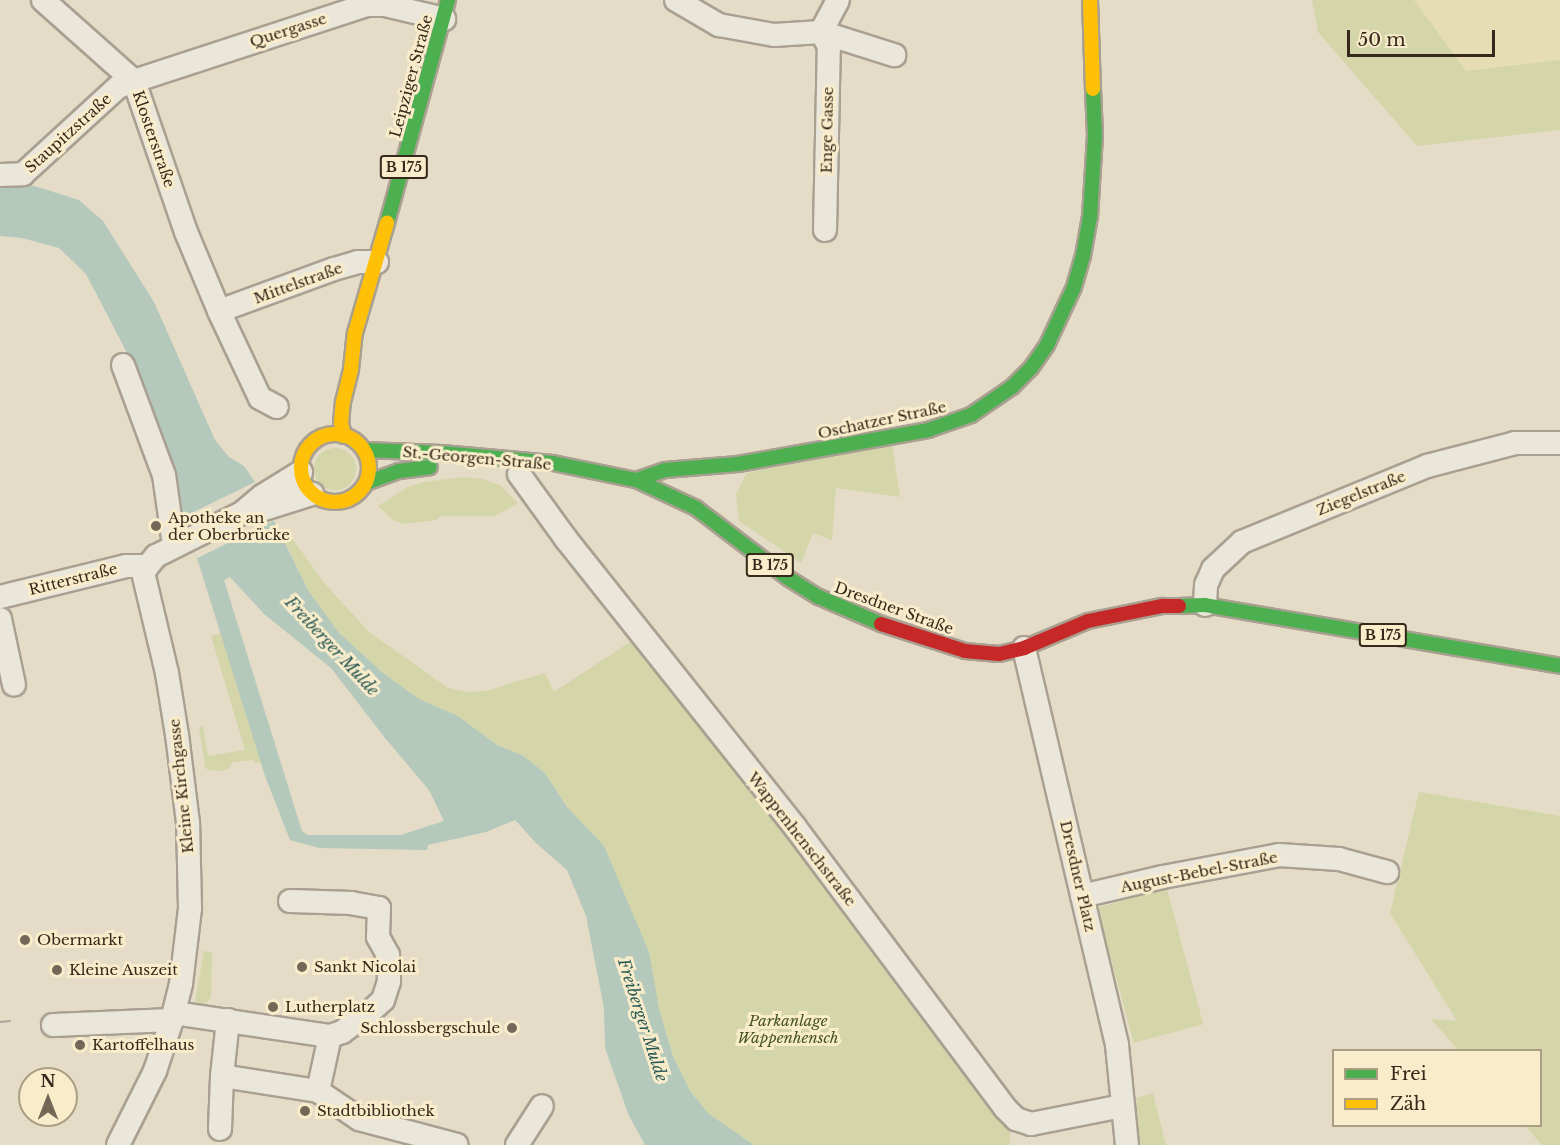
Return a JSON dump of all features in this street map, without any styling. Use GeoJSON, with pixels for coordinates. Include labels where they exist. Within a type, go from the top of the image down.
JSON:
{"type":"FeatureCollection","features":[{"type":"Feature","properties":{"kind":"main road","name":"Oschatzer Straße"},"geometry":{"type":"LineString","coordinates":[[636,480],[665,470],[738,464],[928,430],[950,423],[992,402],[1030,368],[1047,345],[1074,287],[1083,256],[1090,217],[1095,113],[1090,0]]}},
{"type":"Feature","properties":{"kind":"main road","name":"Leipziger Straße"},"geometry":{"type":"LineString","coordinates":[[344,436],[341,423],[343,402],[351,369],[355,333],[377,262],[446,9]]}},
{"type":"Feature","properties":{"kind":"main road","name":"Leipziger Straße"},"geometry":{"type":"LineString","coordinates":[[335,369],[355,333]]}},
{"type":"Feature","properties":{"kind":"main road"},"geometry":{"type":"LineString","coordinates":[[317,434],[344,436],[364,450],[368,461],[366,483],[359,493],[340,502],[329,502],[312,494],[304,483],[301,472],[305,451],[317,434]]}},
{"type":"Feature","properties":{"kind":"main road","name":"St.-Georgen-Straße"},"geometry":{"type":"LineString","coordinates":[[364,450],[498,457],[553,463],[636,480]]}},
{"type":"Feature","properties":{"kind":"main road","name":"Oschatzer Straße"},"geometry":{"type":"LineString","coordinates":[[696,508],[708,487],[724,470],[738,464]]}},
{"type":"Feature","properties":{"kind":"main road","name":"St.-Georgen-Straße"},"geometry":{"type":"LineString","coordinates":[[366,483],[399,471],[424,466],[551,476],[589,471]]}},
{"type":"Feature","properties":{"kind":"main road","name":"Dresdner Straße"},"geometry":{"type":"LineString","coordinates":[[636,480],[696,508],[788,578],[850,612],[965,651],[999,654],[1024,648],[1088,621],[1162,606],[1205,605],[1560,666]]}},
{"type":"Feature","properties":{"kind":"street","name":"Klosterstraße"},"geometry":{"type":"LineString","coordinates":[[43,0],[134,81],[186,232],[219,311]]}},
{"type":"Feature","properties":{"kind":"street"},"geometry":{"type":"LineString","coordinates":[[676,0],[719,25],[747,32],[774,34],[821,32],[894,55]]}},
{"type":"Feature","properties":{"kind":"street"},"geometry":{"type":"LineString","coordinates":[[821,32],[838,0]]}},
{"type":"Feature","properties":{"kind":"street","name":"Quergasse"},"geometry":{"type":"LineString","coordinates":[[134,81],[366,4],[446,9]]}},
{"type":"Feature","properties":{"kind":"street","name":"Enge Gasse"},"geometry":{"type":"LineString","coordinates":[[821,32],[829,46],[825,230]]}},
{"type":"Feature","properties":{"kind":"street","name":"Staupitzstraße"},"geometry":{"type":"LineString","coordinates":[[0,176],[23,174],[118,87],[134,81]]}},
{"type":"Feature","properties":{"kind":"street","name":"Mittelstraße"},"geometry":{"type":"LineString","coordinates":[[219,311],[334,268],[358,262],[377,262]]}},
{"type":"Feature","properties":{"kind":"street"},"geometry":{"type":"LineString","coordinates":[[219,311],[260,398],[277,408]]}},
{"type":"Feature","properties":{"kind":"street"},"geometry":{"type":"LineString","coordinates":[[123,365],[164,475],[181,542]]}},
{"type":"Feature","properties":{"kind":"street","name":"Ziegelstraße"},"geometry":{"type":"LineString","coordinates":[[1205,605],[1206,585],[1213,568],[1242,542],[1427,466],[1515,443],[1560,443]]}},
{"type":"Feature","properties":{"kind":"street"},"geometry":{"type":"LineString","coordinates":[[265,503],[301,472]]}},
{"type":"Feature","properties":{"kind":"street","name":"Wappenhenschstraße"},"geometry":{"type":"LineString","coordinates":[[519,474],[566,539],[795,827],[1005,1108],[1016,1119],[1031,1124],[1122,1106]]}},
{"type":"Feature","properties":{"kind":"street"},"geometry":{"type":"LineString","coordinates":[[147,566],[156,556],[181,542],[242,513],[265,503],[312,494]]}},
{"type":"Feature","properties":{"kind":"street","name":"Ritterstraße"},"geometry":{"type":"LineString","coordinates":[[0,597],[126,566],[147,566]]}},
{"type":"Feature","properties":{"kind":"street","name":"Kleine Kirchgasse"},"geometry":{"type":"LineString","coordinates":[[118,1145],[155,1071],[173,1017],[188,938],[189,847],[183,778],[167,674],[143,580],[147,566]]}},
{"type":"Feature","properties":{"kind":"street"},"geometry":{"type":"LineString","coordinates":[[0,619],[14,685]]}},
{"type":"Feature","properties":{"kind":"street","name":"Dresdner Platz"},"geometry":{"type":"LineString","coordinates":[[1024,648],[1117,1045],[1127,1145]]}},
{"type":"Feature","properties":{"kind":"street","name":"August-Bebel-Straße"},"geometry":{"type":"LineString","coordinates":[[1083,896],[1163,877],[1279,855],[1339,859],[1387,872]]}},
{"type":"Feature","properties":{"kind":"street"},"geometry":{"type":"LineString","coordinates":[[53,1025],[173,1017],[228,1020],[330,1036],[342,1032],[383,1000],[389,981],[388,955],[378,937],[380,908],[352,903],[290,901]]}},
{"type":"Feature","properties":{"kind":"street"},"geometry":{"type":"LineString","coordinates":[[220,1129],[222,1076],[228,1020]]}},
{"type":"Feature","properties":{"kind":"street"},"geometry":{"type":"LineString","coordinates":[[318,1091],[330,1036]]}},
{"type":"Feature","properties":{"kind":"street"},"geometry":{"type":"LineString","coordinates":[[222,1076],[318,1091],[359,1119],[457,1145]]}},
{"type":"Feature","properties":{"kind":"street"},"geometry":{"type":"LineString","coordinates":[[517,1145],[542,1106]]}},
{"type":"Feature","properties":{"kind":"shaded area"},"geometry":{"type":"Polygon","coordinates":[[[1414,0],[1560,0],[1560,60],[1466,71],[1414,0]]]}},
{"type":"Feature","properties":{"kind":"green space"},"geometry":{"type":"Polygon","coordinates":[[[1312,0],[1414,0],[1466,71],[1560,60],[1560,130],[1417,146],[1318,32],[1312,0]]]}},
{"type":"Feature","properties":{"kind":"green space"},"geometry":{"type":"Polygon","coordinates":[[[892,444],[900,497],[836,488],[832,540],[813,533],[801,563],[739,521],[736,494],[747,473],[892,444]]]}},
{"type":"Feature","properties":{"kind":"green space"},"geometry":{"type":"Polygon","coordinates":[[[335,448],[350,454],[356,469],[350,484],[335,490],[320,484],[314,469],[320,454],[335,448]]]}},
{"type":"Feature","properties":{"kind":"green space"},"geometry":{"type":"Polygon","coordinates":[[[463,477],[482,479],[500,485],[518,503],[495,516],[441,516],[436,520],[404,524],[393,520],[378,506],[408,487],[424,482],[463,477]]]}},
{"type":"Feature","properties":{"kind":"green space","name":"Parkanlage Wappenhensch"},"geometry":{"type":"Polygon","coordinates":[[[291,537],[326,585],[369,632],[448,688],[468,692],[486,691],[545,673],[554,692],[630,642],[701,720],[899,986],[1011,1129],[1009,1145],[754,1145],[709,1114],[690,1091],[673,1056],[659,1009],[567,806],[545,773],[522,755],[497,745],[458,716],[419,699],[383,673],[338,632],[308,590],[284,540],[291,537]]]}},
{"type":"Feature","properties":{"kind":"green space"},"geometry":{"type":"Polygon","coordinates":[[[221,633],[261,762],[255,763],[254,760],[233,762],[229,768],[222,771],[208,770],[205,767],[199,727],[203,727],[208,756],[245,750],[211,636],[221,633]]]}},
{"type":"Feature","properties":{"kind":"green space"},"geometry":{"type":"Polygon","coordinates":[[[1419,792],[1560,816],[1560,1145],[1542,1145],[1526,1127],[1542,1127],[1542,1049],[1457,1049],[1431,1019],[1457,1021],[1390,913],[1419,792]]]}},
{"type":"Feature","properties":{"kind":"green space"},"geometry":{"type":"Polygon","coordinates":[[[1167,889],[1203,1024],[1134,1043],[1097,908],[1167,889]]]}},
{"type":"Feature","properties":{"kind":"green space"},"geometry":{"type":"Polygon","coordinates":[[[204,951],[212,952],[211,997],[205,1004],[198,1006],[195,1002],[204,951]]]}},
{"type":"Feature","properties":{"kind":"green space"},"geometry":{"type":"Polygon","coordinates":[[[1153,1093],[1166,1145],[1137,1145],[1130,1107],[1137,1102],[1136,1098],[1153,1093]]]}},
{"type":"Feature","properties":{"kind":"water","name":"Freiberger Mulde"},"geometry":{"type":"Polygon","coordinates":[[[28,184],[79,200],[103,221],[154,302],[215,440],[229,457],[244,466],[255,482],[308,590],[338,632],[383,673],[419,699],[458,716],[497,745],[522,755],[545,773],[567,807],[604,846],[649,952],[659,1009],[673,1056],[690,1091],[709,1114],[754,1145],[645,1145],[629,1116],[605,1048],[604,1008],[586,916],[567,870],[536,843],[515,820],[486,832],[428,845],[427,850],[319,848],[290,840],[265,776],[197,558],[179,519],[173,473],[125,349],[86,274],[59,248],[22,238],[0,236],[0,185],[28,184]],[[230,577],[224,580],[302,831],[308,835],[401,835],[444,821],[429,790],[331,668],[264,614],[230,577]]]}},
{"type":"Feature","properties":{"kind":"pier"},"geometry":{"type":"Polygon","coordinates":[[[255,482],[274,521],[197,558],[179,519],[255,482]]]}},
{"type":"Feature","properties":{"kind":"tram line"},"geometry":{"type":"LineString","coordinates":[[0,1022],[10,1021]]}},
{"type":"Feature","properties":{"kind":"traffic: fast"},"geometry":{"type":"LineString","coordinates":[[387,223],[448,0]]}},
{"type":"Feature","properties":{"kind":"traffic: fast"},"geometry":{"type":"LineString","coordinates":[[636,480],[665,470],[738,464],[928,430],[971,415],[1012,387],[1031,368],[1047,345],[1074,287],[1083,256],[1090,217],[1095,136],[1093,89]]}},
{"type":"Feature","properties":{"kind":"traffic: fast"},"geometry":{"type":"LineString","coordinates":[[364,450],[442,453],[553,463],[636,480],[696,508],[788,578],[819,597],[881,624]]}},
{"type":"Feature","properties":{"kind":"traffic: fast"},"geometry":{"type":"LineString","coordinates":[[366,483],[399,471],[430,467]]}},
{"type":"Feature","properties":{"kind":"traffic: fast"},"geometry":{"type":"LineString","coordinates":[[1179,606],[1205,605],[1560,666]]}},
{"type":"Feature","properties":{"kind":"traffic: slow"},"geometry":{"type":"LineString","coordinates":[[1090,0],[1093,89]]}},
{"type":"Feature","properties":{"kind":"traffic: slow"},"geometry":{"type":"LineString","coordinates":[[344,436],[341,423],[343,402],[351,369],[355,333],[387,223]]}},
{"type":"Feature","properties":{"kind":"traffic: slow"},"geometry":{"type":"LineString","coordinates":[[335,434],[348,437],[359,444],[366,455],[369,468],[366,481],[359,492],[348,499],[335,502],[322,499],[311,492],[304,481],[301,468],[304,455],[311,444],[322,437],[335,434]]}},
{"type":"Feature","properties":{"kind":"traffic: jam"},"geometry":{"type":"LineString","coordinates":[[881,624],[965,651],[999,654],[1024,648],[1088,621],[1162,606],[1179,606]]}},
{"type":"Feature","properties":{"kind":"place","name":"Apotheke an der Oberbrücke"},"geometry":{"type":"Point","coordinates":[156,526]}},
{"type":"Feature","properties":{"kind":"place","name":"Obermarkt"},"geometry":{"type":"Point","coordinates":[25,940]}},
{"type":"Feature","properties":{"kind":"place","name":"Sankt Nicolai"},"geometry":{"type":"Point","coordinates":[302,967]}},
{"type":"Feature","properties":{"kind":"place","name":"Kleine Auszeit"},"geometry":{"type":"Point","coordinates":[57,970]}},
{"type":"Feature","properties":{"kind":"place","name":"Lutherplatz"},"geometry":{"type":"Point","coordinates":[273,1007]}},
{"type":"Feature","properties":{"kind":"place","name":"Schlossbergschule"},"geometry":{"type":"Point","coordinates":[512,1028]}},
{"type":"Feature","properties":{"kind":"place","name":"Kartoffelhaus"},"geometry":{"type":"Point","coordinates":[80,1045]}},
{"type":"Feature","properties":{"kind":"place","name":"Stadtbibliothek"},"geometry":{"type":"Point","coordinates":[305,1111]}}]}
